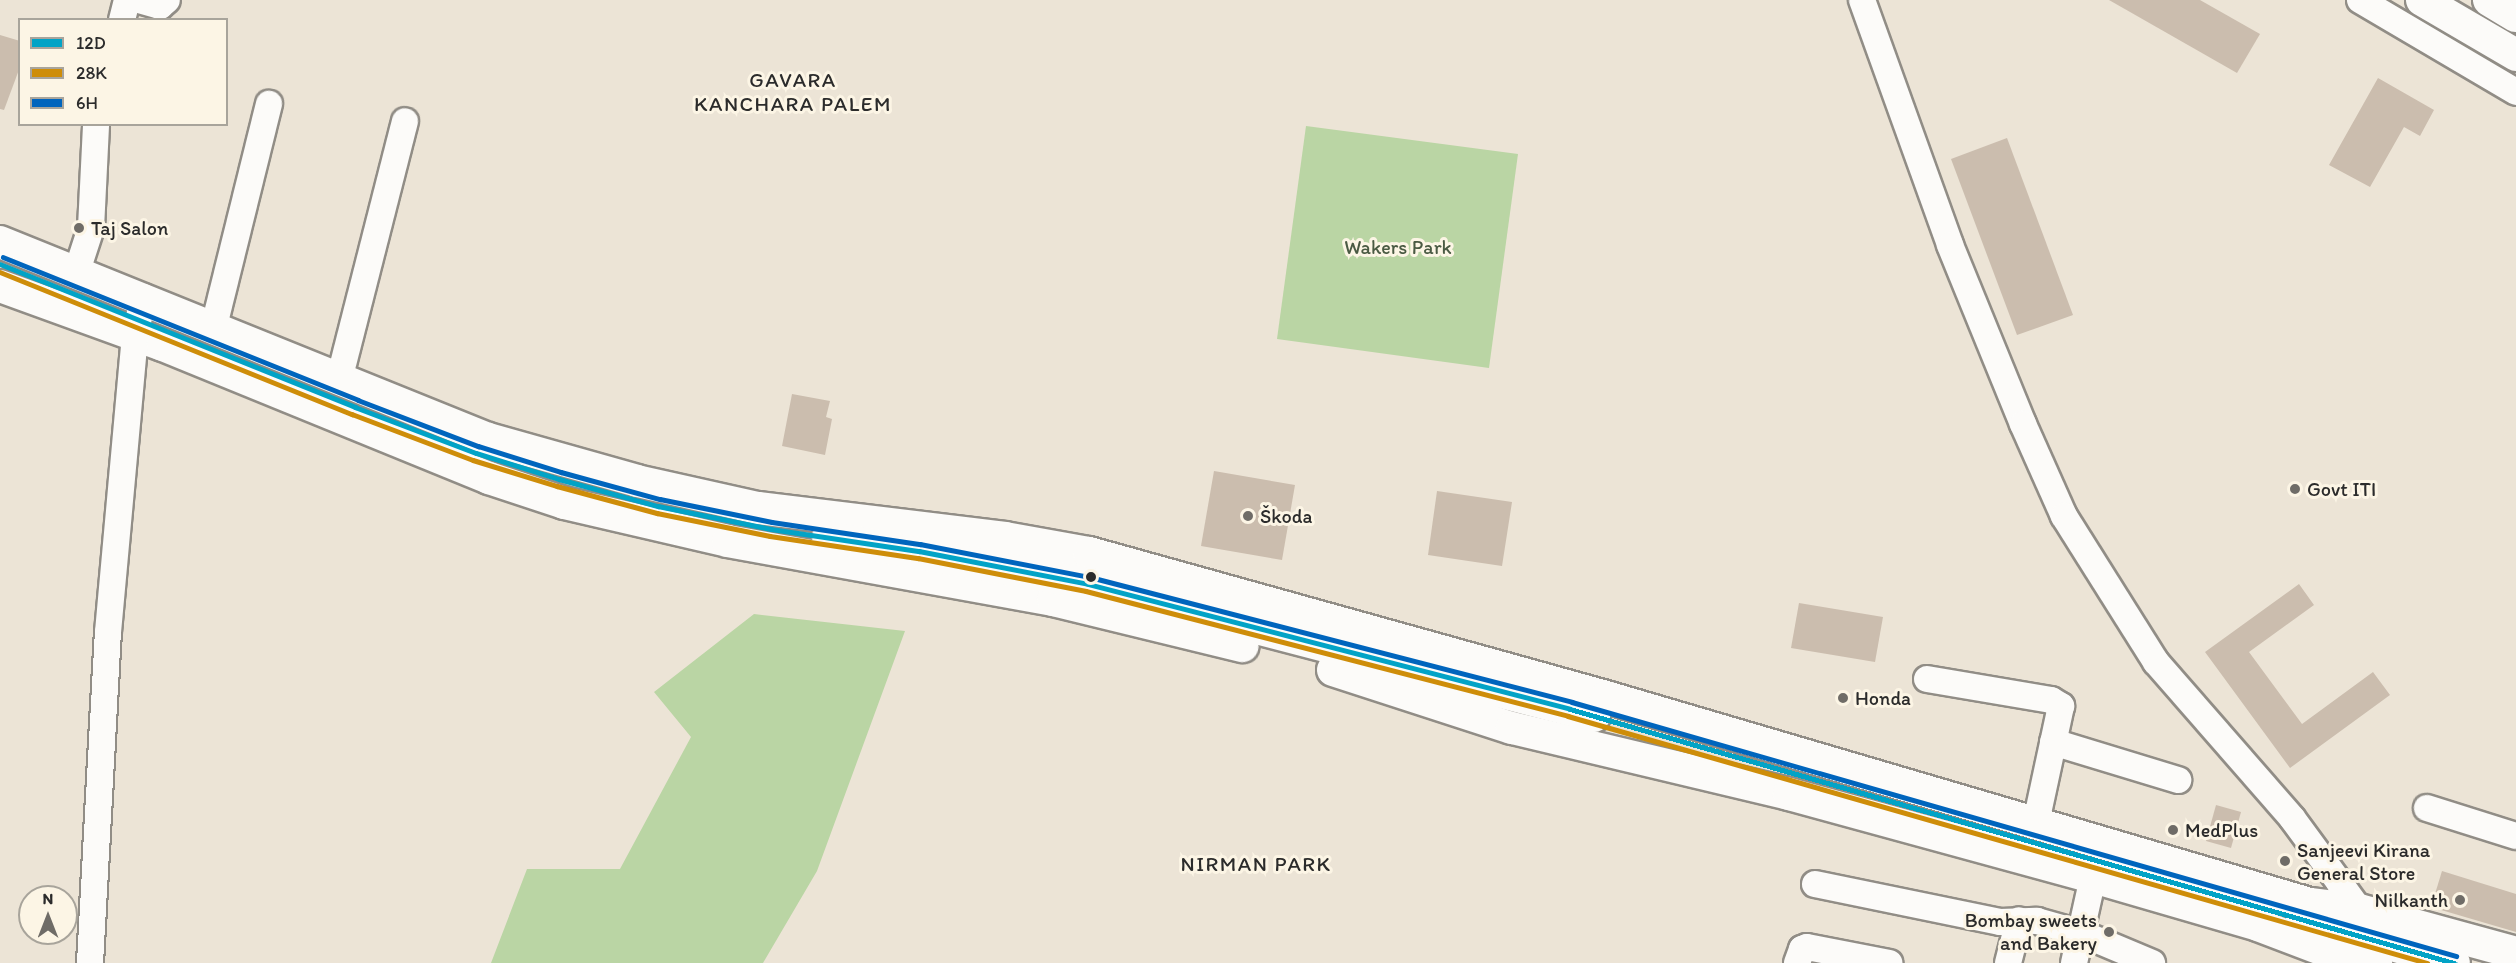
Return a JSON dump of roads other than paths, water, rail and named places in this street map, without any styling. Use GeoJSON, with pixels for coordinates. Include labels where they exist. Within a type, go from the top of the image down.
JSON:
{"type":"FeatureCollection","features":[{"type":"Feature","properties":{"kind":"main road"},"geometry":{"type":"LineString","coordinates":[[2422,0],[2516,55]]}},
{"type":"Feature","properties":{"kind":"main road"},"geometry":{"type":"LineString","coordinates":[[2489,0],[2516,16]]}},
{"type":"Feature","properties":{"kind":"main road"},"geometry":{"type":"LineString","coordinates":[[0,242],[77,271],[139,317],[361,429],[564,503],[717,539],[1053,600],[1305,661],[1512,728],[1789,794],[2370,955],[2454,963]]}},
{"type":"Feature","properties":{"kind":"main road"},"geometry":{"type":"LineString","coordinates":[[0,264],[139,317],[356,407],[476,453],[559,479],[658,506],[771,529],[919,551],[1088,584],[1592,716],[2370,955]]}},
{"type":"Feature","properties":{"kind":"main road"},"geometry":{"type":"LineString","coordinates":[[0,286],[139,317],[214,326],[339,380],[488,439],[637,482],[758,508],[1005,538],[1089,553],[1606,697],[2310,904],[2359,910],[2516,953]]}},
{"type":"Feature","properties":{"kind":"street"},"geometry":{"type":"LineString","coordinates":[[122,18],[126,0]]}},
{"type":"Feature","properties":{"kind":"street"},"geometry":{"type":"LineString","coordinates":[[139,0],[160,6],[167,0]]}},
{"type":"Feature","properties":{"kind":"street"},"geometry":{"type":"LineString","coordinates":[[1862,0],[1950,245],[2023,424],[2064,516],[2156,662],[2292,818],[2359,910],[2370,955]]}},
{"type":"Feature","properties":{"kind":"street"},"geometry":{"type":"LineString","coordinates":[[2360,0],[2516,92]]}},
{"type":"Feature","properties":{"kind":"street"},"geometry":{"type":"LineString","coordinates":[[214,326],[269,104]]}},
{"type":"Feature","properties":{"kind":"street"},"geometry":{"type":"LineString","coordinates":[[339,380],[405,121]]}},
{"type":"Feature","properties":{"kind":"street"},"geometry":{"type":"LineString","coordinates":[[77,271],[91,228],[96,126]]}},
{"type":"Feature","properties":{"kind":"street"},"geometry":{"type":"LineString","coordinates":[[90,963],[108,632],[139,317]]}},
{"type":"Feature","properties":{"kind":"street"},"geometry":{"type":"LineString","coordinates":[[1927,679],[2057,702],[2061,706],[2036,823]]}},
{"type":"Feature","properties":{"kind":"street"},"geometry":{"type":"LineString","coordinates":[[2053,741],[2178,780]]}},
{"type":"Feature","properties":{"kind":"street"},"geometry":{"type":"LineString","coordinates":[[2427,808],[2516,837]]}},
{"type":"Feature","properties":{"kind":"street"},"geometry":{"type":"LineString","coordinates":[[2074,963],[2083,934],[2093,877]]}},
{"type":"Feature","properties":{"kind":"street"},"geometry":{"type":"LineString","coordinates":[[1815,884],[1929,910],[2000,922],[2037,921],[2083,934],[2139,960]]}},
{"type":"Feature","properties":{"kind":"street"},"geometry":{"type":"LineString","coordinates":[[2008,963],[2019,920]]}},
{"type":"Feature","properties":{"kind":"street"},"geometry":{"type":"LineString","coordinates":[[1797,963],[1802,949],[1807,947],[1889,963]]}},
{"type":"Feature","properties":{"kind":"place","name":"Taj Salon"},"geometry":{"type":"Point","coordinates":[79,228]}},
{"type":"Feature","properties":{"kind":"place","name":"Govt ITI"},"geometry":{"type":"Point","coordinates":[2295,489]}},
{"type":"Feature","properties":{"kind":"place","name":"Škoda"},"geometry":{"type":"Point","coordinates":[1248,516]}},
{"type":"Feature","properties":{"kind":"place","name":"Honda"},"geometry":{"type":"Point","coordinates":[1843,698]}},
{"type":"Feature","properties":{"kind":"place","name":"MedPlus"},"geometry":{"type":"Point","coordinates":[2173,830]}},
{"type":"Feature","properties":{"kind":"place","name":"Sanjeevi Kirana General Store"},"geometry":{"type":"Point","coordinates":[2285,861]}},
{"type":"Feature","properties":{"kind":"place","name":"Nilkanth"},"geometry":{"type":"Point","coordinates":[2460,900]}},
{"type":"Feature","properties":{"kind":"place","name":"Bombay sweets and Bakery"},"geometry":{"type":"Point","coordinates":[2109,932]}},
{"type":"Feature","properties":{"kind":"district","name":"GAVARA KANCHARA PALEM"},"geometry":{"type":"Point","coordinates":[793,92]}},
{"type":"Feature","properties":{"kind":"district","name":"NIRMAN PARK"},"geometry":{"type":"Point","coordinates":[1256,864]}},
{"type":"Feature","properties":{"kind":"park label","name":"Wakers Park"},"geometry":{"type":"Point","coordinates":[1398,247]}}]}
